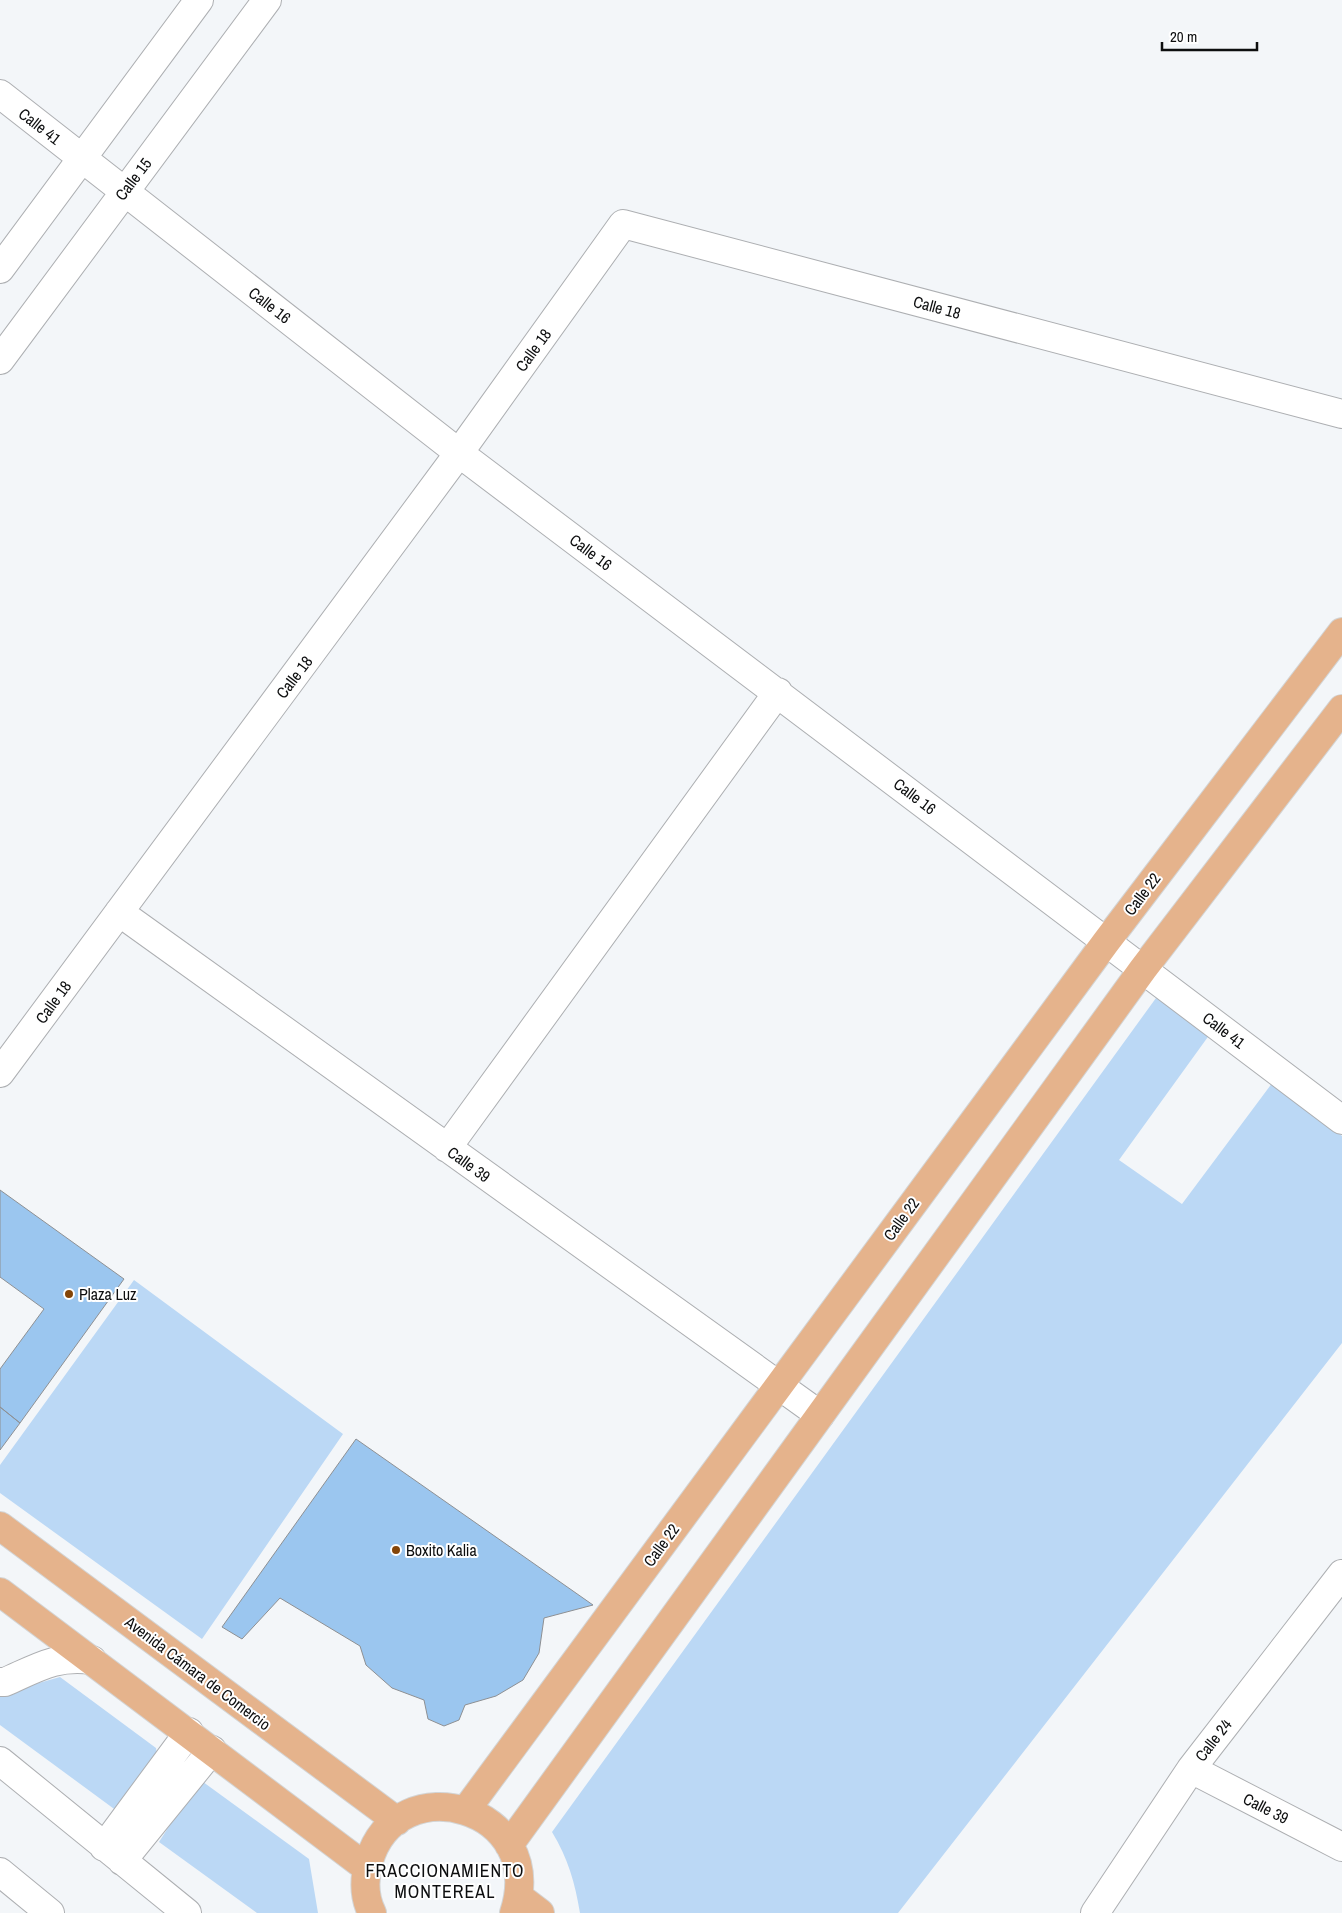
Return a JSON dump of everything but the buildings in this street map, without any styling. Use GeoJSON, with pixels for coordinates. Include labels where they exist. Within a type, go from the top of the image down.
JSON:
{"type":"FeatureCollection","features":[{"type":"Feature","properties":{"kind":"main road","name":"Calle 22"},"geometry":{"type":"LineString","coordinates":[[466,1810],[1106,942],[1342,632]]}},
{"type":"Feature","properties":{"kind":"main road"},"geometry":{"type":"LineString","coordinates":[[510,1845],[1143,968],[1342,709]]}},
{"type":"Feature","properties":{"kind":"main road","name":"Avenida Cámara de Comercio"},"geometry":{"type":"LineString","coordinates":[[0,1526],[397,1821]]}},
{"type":"Feature","properties":{"kind":"main road"},"geometry":{"type":"LineString","coordinates":[[0,1592],[189,1732],[367,1868]]}},
{"type":"Feature","properties":{"kind":"main road"},"geometry":{"type":"LineString","coordinates":[[372,1913],[366,1888],[367,1868],[378,1842],[397,1821],[413,1812],[448,1806],[466,1810],[483,1818],[498,1830],[510,1845],[517,1862],[520,1879],[516,1905],[540,1913]]}},
{"type":"Feature","properties":{"kind":"street"},"geometry":{"type":"LineString","coordinates":[[0,269],[80,158],[199,0]]}},
{"type":"Feature","properties":{"kind":"street","name":"Calle 15"},"geometry":{"type":"LineString","coordinates":[[0,360],[124,190],[267,0]]}},
{"type":"Feature","properties":{"kind":"street","name":"Calle 41"},"geometry":{"type":"LineString","coordinates":[[0,94],[80,158]]}},
{"type":"Feature","properties":{"kind":"street","name":"Calle 16"},"geometry":{"type":"LineString","coordinates":[[80,158],[124,190],[459,453],[778,692],[1106,942]]}},
{"type":"Feature","properties":{"kind":"street","name":"Calle 18"},"geometry":{"type":"LineString","coordinates":[[0,1074],[459,453],[624,224],[1342,414]]}},
{"type":"Feature","properties":{"kind":"street"},"geometry":{"type":"LineString","coordinates":[[447,1148],[778,692]]}},
{"type":"Feature","properties":{"kind":"street","name":"Calle 39"},"geometry":{"type":"LineString","coordinates":[[119,912],[820,1415]]}},
{"type":"Feature","properties":{"kind":"street","name":"Calle 41"},"geometry":{"type":"LineString","coordinates":[[1106,942],[1143,968],[1342,1120]]}},
{"type":"Feature","properties":{"kind":"street","name":"Calle 24"},"geometry":{"type":"LineString","coordinates":[[1095,1913],[1191,1769],[1342,1574]]}},
{"type":"Feature","properties":{"kind":"street"},"geometry":{"type":"LineString","coordinates":[[0,1682],[5,1682],[57,1660],[92,1660]]}},
{"type":"Feature","properties":{"kind":"street"},"geometry":{"type":"LineString","coordinates":[[113,1854],[189,1732]]}},
{"type":"Feature","properties":{"kind":"street"},"geometry":{"type":"LineString","coordinates":[[113,1854],[212,1750]]}},
{"type":"Feature","properties":{"kind":"street"},"geometry":{"type":"LineString","coordinates":[[0,1761],[187,1913]]}},
{"type":"Feature","properties":{"kind":"street","name":"Calle 39"},"geometry":{"type":"LineString","coordinates":[[1191,1769],[1342,1847]]}},
{"type":"Feature","properties":{"kind":"street"},"geometry":{"type":"LineString","coordinates":[[0,1872],[50,1913]]}},
{"type":"Feature","properties":{"kind":"shaded area"},"geometry":{"type":"Polygon","coordinates":[[[1156,998],[1210,1034],[1119,1160],[1182,1204],[1273,1082],[1342,1136],[1342,1343],[898,1913],[580,1913],[570,1871],[552,1832],[1156,998]]]}},
{"type":"Feature","properties":{"kind":"shaded area"},"geometry":{"type":"Polygon","coordinates":[[[134,1280],[343,1434],[202,1639],[0,1493],[0,1465],[134,1280]]]}},
{"type":"Feature","properties":{"kind":"shaded area"},"geometry":{"type":"Polygon","coordinates":[[[60,1677],[156,1748],[158,1760],[121,1814],[0,1725],[0,1694],[60,1677]]]}},
{"type":"Feature","properties":{"kind":"shaded area"},"geometry":{"type":"Polygon","coordinates":[[[199,1779],[309,1859],[318,1913],[257,1913],[159,1842],[199,1779]]]}},
{"type":"Feature","properties":{"kind":"place","name":"Plaza Luz"},"geometry":{"type":"Point","coordinates":[69,1294]}},
{"type":"Feature","properties":{"kind":"place","name":"Boxito Kalia"},"geometry":{"type":"Point","coordinates":[396,1550]}},
{"type":"Feature","properties":{"kind":"district","name":"FRACCIONAMIENTO MONTEREAL"},"geometry":{"type":"Point","coordinates":[445,1881]}}]}
